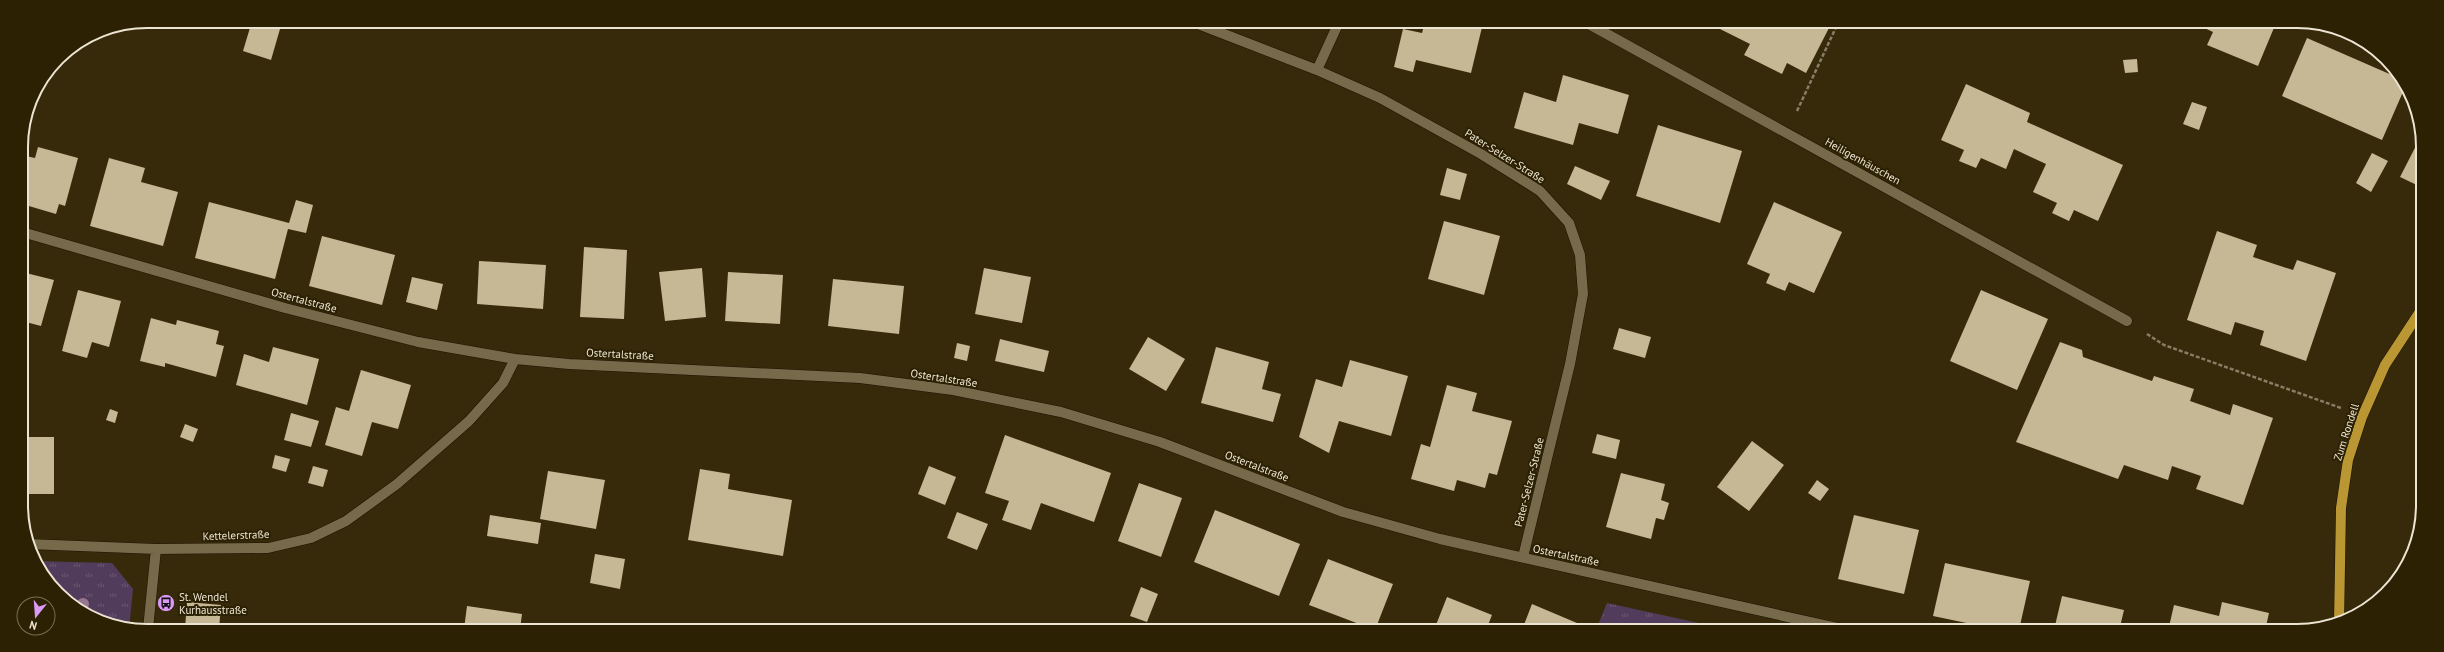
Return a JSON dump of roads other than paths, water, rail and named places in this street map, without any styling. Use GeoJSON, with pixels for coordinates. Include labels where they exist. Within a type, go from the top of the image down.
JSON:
{"type":"FeatureCollection","features":[{"type":"Feature","properties":{"kind":"main road","name":"Zum Rondell"},"geometry":{"type":"LineString","coordinates":[[2340,616],[2341,508],[2348,460],[2362,417],[2385,365],[2416,318]]}},
{"type":"Feature","properties":{"kind":"street","name":"Pater-Selzer-Straße"},"geometry":{"type":"LineString","coordinates":[[1208,28],[1317,70],[1380,98],[1481,154],[1540,191],[1569,223],[1580,255],[1583,294],[1570,364],[1523,558]]}},
{"type":"Feature","properties":{"kind":"street"},"geometry":{"type":"LineString","coordinates":[[1317,70],[1337,28]]}},
{"type":"Feature","properties":{"kind":"street","name":"Heiligenhäuschen"},"geometry":{"type":"LineString","coordinates":[[1596,28],[2127,321]]}},
{"type":"Feature","properties":{"kind":"street","name":"Ostertalstraße"},"geometry":{"type":"LineString","coordinates":[[28,234],[285,308],[418,342],[515,358],[569,364],[860,378],[954,390],[1069,414],[1160,442],[1343,512],[1440,540],[1819,624]]}},
{"type":"Feature","properties":{"kind":"street","name":"Kettelerstraße"},"geometry":{"type":"LineString","coordinates":[[35,544],[156,549],[268,548],[311,538],[346,521],[396,484],[469,421],[503,383],[515,358]]}},
{"type":"Feature","properties":{"kind":"street"},"geometry":{"type":"LineString","coordinates":[[148,624],[156,549]]}},
{"type":"Feature","properties":{"kind":"place","name":"St. Wendel Kurhausstraße"},"geometry":{"type":"Point","coordinates":[166,603]}}]}
